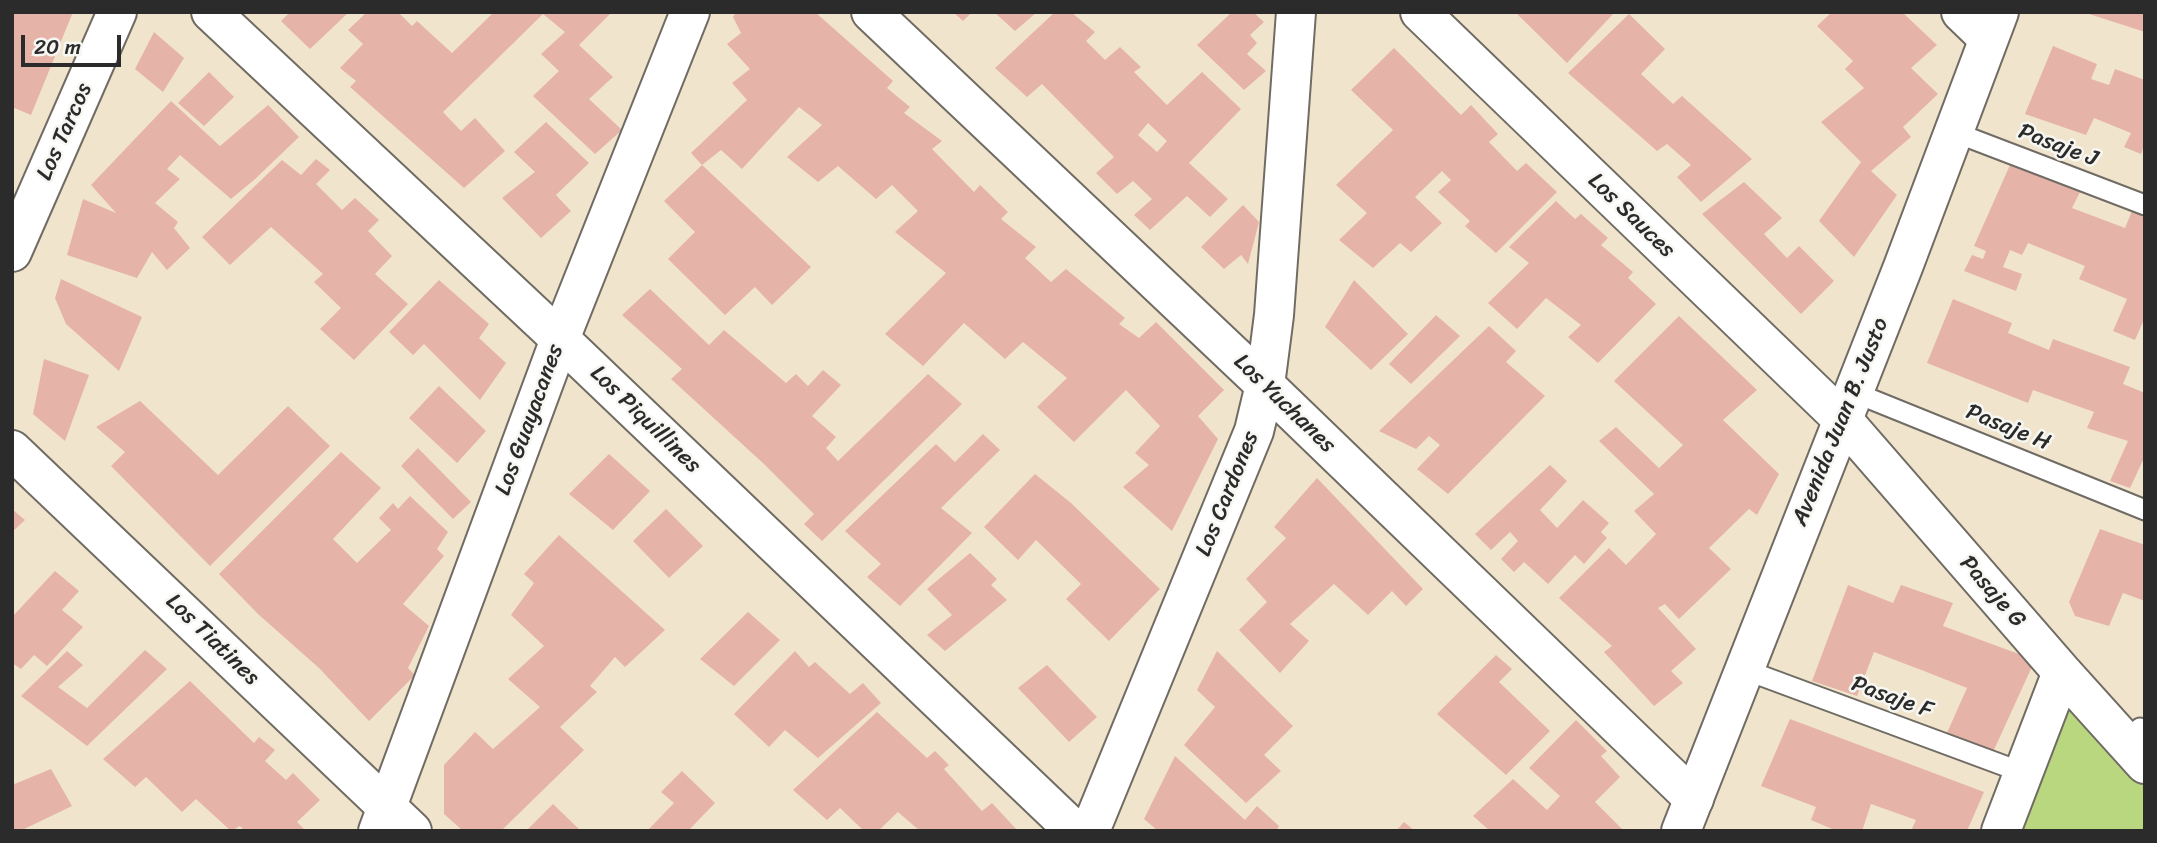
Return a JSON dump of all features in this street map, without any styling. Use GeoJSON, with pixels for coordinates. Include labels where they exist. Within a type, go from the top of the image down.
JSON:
{"type":"FeatureCollection","features":[{"type":"Feature","properties":{"kind":"street","name":"Los Tarcos"},"geometry":{"type":"LineString","coordinates":[[12,251],[117,12]]}},
{"type":"Feature","properties":{"kind":"street","name":"Los Piquillines"},"geometry":{"type":"LineString","coordinates":[[211,12],[560,339],[1075,831]]}},
{"type":"Feature","properties":{"kind":"street","name":"Los Guayacanes"},"geometry":{"type":"LineString","coordinates":[[393,823],[560,339],[690,12]]}},
{"type":"Feature","properties":{"kind":"street","name":"Los Yuchanes"},"geometry":{"type":"LineString","coordinates":[[871,12],[1265,385],[1687,815]]}},
{"type":"Feature","properties":{"kind":"street","name":"Los Cardones"},"geometry":{"type":"LineString","coordinates":[[1090,831],[1254,431],[1265,385],[1274,315],[1296,12]]}},
{"type":"Feature","properties":{"kind":"street","name":"Los Sauces"},"geometry":{"type":"LineString","coordinates":[[1420,12],[1847,406]]}},
{"type":"Feature","properties":{"kind":"street"},"geometry":{"type":"LineString","coordinates":[[1961,12],[1994,25]]}},
{"type":"Feature","properties":{"kind":"street","name":"Avenida Juan B. Justo"},"geometry":{"type":"LineString","coordinates":[[1687,815],[1994,25]]}},
{"type":"Feature","properties":{"kind":"street","name":"Pasaje G"},"geometry":{"type":"LineString","coordinates":[[1847,406],[2062,672],[2141,736]]}},
{"type":"Feature","properties":{"kind":"street","name":"Los Tiatines"},"geometry":{"type":"LineString","coordinates":[[12,450],[393,823]]}},
{"type":"Feature","properties":{"kind":"street"},"geometry":{"type":"LineString","coordinates":[[2001,831],[2062,672]]}},
{"type":"Feature","properties":{"kind":"lane","name":"Pasaje J"},"geometry":{"type":"LineString","coordinates":[[1954,132],[2145,205]]}},
{"type":"Feature","properties":{"kind":"lane","name":"Pasaje H"},"geometry":{"type":"LineString","coordinates":[[1847,406],[2145,510]]}},
{"type":"Feature","properties":{"kind":"lane","name":"Pasaje F"},"geometry":{"type":"LineString","coordinates":[[1743,669],[2024,773]]}},
{"type":"Feature","properties":{"kind":"green space"},"geometry":{"type":"Polygon","coordinates":[[[2062,672],[2145,764],[2145,831],[2001,831],[2062,672]]]}},
{"type":"Feature","properties":{"kind":"building"},"geometry":{"type":"Polygon","coordinates":[[[12,12],[73,12],[31,115],[12,107],[12,12]]]}},
{"type":"Feature","properties":{"kind":"building"},"geometry":{"type":"Polygon","coordinates":[[[290,12],[349,12],[310,49],[281,21],[290,12]]]}},
{"type":"Feature","properties":{"kind":"building"},"geometry":{"type":"Polygon","coordinates":[[[367,12],[398,12],[412,26],[417,21],[452,53],[494,12],[612,12],[579,45],[613,77],[589,99],[622,130],[595,154],[533,96],[559,71],[541,54],[565,32],[543,14],[443,112],[461,131],[475,118],[505,151],[464,188],[350,87],[356,81],[340,68],[363,44],[348,30],[367,12]]]}},
{"type":"Feature","properties":{"kind":"building"},"geometry":{"type":"Polygon","coordinates":[[[736,12],[815,12],[893,81],[887,88],[910,107],[904,113],[942,141],[932,149],[974,192],[980,185],[1008,212],[1001,219],[1036,247],[1025,258],[1051,282],[1066,269],[1125,318],[1119,324],[1139,338],[1156,322],[1224,390],[1198,416],[1218,439],[1172,531],[1123,487],[1149,465],[1135,453],[1160,426],[1126,390],[1074,442],[1037,407],[1067,378],[1023,342],[1005,359],[964,323],[923,366],[885,334],[946,273],[895,232],[918,211],[892,185],[876,199],[838,166],[818,182],[787,157],[822,125],[799,107],[742,169],[721,150],[702,165],[691,153],[747,100],[732,83],[750,69],[727,44],[741,33],[733,17],[736,12]]]}},
{"type":"Feature","properties":{"kind":"building"},"geometry":{"type":"Polygon","coordinates":[[[953,12],[972,12],[963,21],[953,12]]]}},
{"type":"Feature","properties":{"kind":"building"},"geometry":{"type":"Polygon","coordinates":[[[994,12],[1037,12],[1015,31],[994,12]]]}},
{"type":"Feature","properties":{"kind":"building"},"geometry":{"type":"Polygon","coordinates":[[[1055,12],[1071,12],[1095,32],[1086,41],[1105,60],[1120,47],[1141,67],[1134,72],[1167,105],[1202,72],[1241,109],[1189,163],[1228,199],[1210,217],[1187,196],[1150,230],[1134,215],[1152,199],[1133,181],[1117,194],[1096,173],[1114,157],[1042,84],[1027,97],[995,68],[1055,12]],[[1148,123],[1138,135],[1157,152],[1167,141],[1148,123]]]}},
{"type":"Feature","properties":{"kind":"building"},"geometry":{"type":"Polygon","coordinates":[[[1232,12],[1253,12],[1264,22],[1250,35],[1257,43],[1247,54],[1266,71],[1244,90],[1197,45],[1232,12]]]}},
{"type":"Feature","properties":{"kind":"building"},"geometry":{"type":"Polygon","coordinates":[[[1515,12],[1615,12],[1567,63],[1515,12]]]}},
{"type":"Feature","properties":{"kind":"building"},"geometry":{"type":"Polygon","coordinates":[[[1832,12],[1902,12],[1937,45],[1911,68],[1938,94],[1903,127],[1911,137],[1871,171],[1897,195],[1854,257],[1819,221],[1861,162],[1821,122],[1864,88],[1845,69],[1853,61],[1817,26],[1832,12]]]}},
{"type":"Feature","properties":{"kind":"building"},"geometry":{"type":"Polygon","coordinates":[[[2086,12],[2145,12],[2145,32],[2086,13],[2086,12]]]}},
{"type":"Feature","properties":{"kind":"building"},"geometry":{"type":"Polygon","coordinates":[[[1629,14],[1665,49],[1641,74],[1673,104],[1682,96],[1752,159],[1701,202],[1677,177],[1691,165],[1667,144],[1657,151],[1568,73],[1629,14]]]}},
{"type":"Feature","properties":{"kind":"building"},"geometry":{"type":"Polygon","coordinates":[[[154,32],[184,58],[163,92],[135,69],[154,32]]]}},
{"type":"Feature","properties":{"kind":"building"},"geometry":{"type":"Polygon","coordinates":[[[2053,46],[2097,64],[2091,79],[2109,85],[2115,69],[2145,80],[2145,143],[2141,154],[2124,147],[2131,133],[2094,118],[2086,135],[2025,114],[2053,46]]]}},
{"type":"Feature","properties":{"kind":"building"},"geometry":{"type":"Polygon","coordinates":[[[1394,48],[1461,115],[1471,105],[1498,134],[1489,142],[1517,171],[1526,163],[1557,192],[1496,253],[1465,226],[1470,221],[1438,192],[1451,180],[1442,171],[1415,197],[1442,223],[1411,252],[1400,243],[1373,268],[1339,240],[1367,213],[1336,185],[1393,130],[1351,90],[1394,48]]]}},
{"type":"Feature","properties":{"kind":"building"},"geometry":{"type":"Polygon","coordinates":[[[209,72],[234,97],[204,126],[178,103],[209,72]]]}},
{"type":"Feature","properties":{"kind":"building"},"geometry":{"type":"Polygon","coordinates":[[[171,101],[220,146],[268,105],[299,137],[231,199],[180,155],[167,169],[180,179],[155,203],[178,222],[174,228],[190,248],[167,270],[152,252],[137,278],[67,255],[83,199],[116,213],[91,185],[171,101]]]}},
{"type":"Feature","properties":{"kind":"building"},"geometry":{"type":"Polygon","coordinates":[[[546,122],[589,163],[556,195],[571,211],[541,238],[502,198],[535,172],[514,152],[546,122]]]}},
{"type":"Feature","properties":{"kind":"building"},"geometry":{"type":"Polygon","coordinates":[[[316,159],[330,170],[316,184],[342,210],[355,198],[379,220],[368,231],[392,256],[375,274],[408,304],[354,360],[320,329],[341,308],[314,282],[323,274],[271,227],[230,265],[202,237],[282,160],[301,175],[316,159]]]}},
{"type":"Feature","properties":{"kind":"building"},"geometry":{"type":"Polygon","coordinates":[[[702,165],[811,267],[772,305],[755,287],[725,315],[668,259],[695,232],[664,201],[702,165]]]}},
{"type":"Feature","properties":{"kind":"building"},"geometry":{"type":"Polygon","coordinates":[[[2010,165],[2080,192],[2072,208],[2125,228],[2132,211],[2145,216],[2145,317],[2135,340],[2113,331],[2127,299],[2079,279],[2085,266],[2028,243],[2022,255],[2010,250],[2003,267],[2022,274],[2016,291],[1964,271],[1972,255],[1983,259],[1986,251],[1974,246],[2010,165]]]}},
{"type":"Feature","properties":{"kind":"building"},"geometry":{"type":"Polygon","coordinates":[[[1744,182],[1782,218],[1764,234],[1787,258],[1799,246],[1834,281],[1801,314],[1702,214],[1744,182]]]}},
{"type":"Feature","properties":{"kind":"building"},"geometry":{"type":"Polygon","coordinates":[[[1556,201],[1575,219],[1581,214],[1608,238],[1601,245],[1633,272],[1628,278],[1656,304],[1598,363],[1568,337],[1581,325],[1546,298],[1517,329],[1488,303],[1529,263],[1509,247],[1556,201]]]}},
{"type":"Feature","properties":{"kind":"building"},"geometry":{"type":"Polygon","coordinates":[[[1243,205],[1259,222],[1248,264],[1241,255],[1224,269],[1201,247],[1243,205]]]}},
{"type":"Feature","properties":{"kind":"building"},"geometry":{"type":"Polygon","coordinates":[[[61,279],[142,317],[119,371],[66,324],[55,298],[61,279]]]}},
{"type":"Feature","properties":{"kind":"building"},"geometry":{"type":"Polygon","coordinates":[[[439,280],[489,324],[479,338],[506,363],[480,400],[424,344],[413,355],[389,332],[439,280]]]}},
{"type":"Feature","properties":{"kind":"building"},"geometry":{"type":"Polygon","coordinates":[[[1354,280],[1408,334],[1371,370],[1325,327],[1354,280]]]}},
{"type":"Feature","properties":{"kind":"building"},"geometry":{"type":"Polygon","coordinates":[[[650,289],[709,345],[724,330],[786,383],[796,374],[808,386],[823,370],[841,385],[812,416],[836,437],[826,448],[838,461],[928,374],[962,404],[822,541],[804,524],[814,514],[671,379],[682,369],[622,315],[650,289]]]}},
{"type":"Feature","properties":{"kind":"building"},"geometry":{"type":"Polygon","coordinates":[[[1953,299],[2012,323],[2008,333],[2049,350],[2053,339],[2130,367],[2123,384],[2145,393],[2145,456],[2130,488],[2110,481],[2128,441],[2087,428],[2094,412],[2033,390],[2028,403],[1927,363],[1953,299]]]}},
{"type":"Feature","properties":{"kind":"building"},"geometry":{"type":"Polygon","coordinates":[[[1436,315],[1460,336],[1411,384],[1389,364],[1436,315]]]}},
{"type":"Feature","properties":{"kind":"building"},"geometry":{"type":"Polygon","coordinates":[[[1679,316],[1757,390],[1723,420],[1779,474],[1757,515],[1749,509],[1709,548],[1731,569],[1679,619],[1665,604],[1658,608],[1696,649],[1671,671],[1683,683],[1654,706],[1604,652],[1612,646],[1559,598],[1609,548],[1626,565],[1656,534],[1634,511],[1654,494],[1599,441],[1616,427],[1659,468],[1683,445],[1614,381],[1679,316]]]}},
{"type":"Feature","properties":{"kind":"building"},"geometry":{"type":"Polygon","coordinates":[[[1489,326],[1516,351],[1506,362],[1545,396],[1448,494],[1417,469],[1440,445],[1429,436],[1416,449],[1379,431],[1489,326]]]}},
{"type":"Feature","properties":{"kind":"building"},"geometry":{"type":"Polygon","coordinates":[[[44,359],[89,375],[65,441],[33,414],[44,359]]]}},
{"type":"Feature","properties":{"kind":"building"},"geometry":{"type":"Polygon","coordinates":[[[439,386],[486,431],[457,463],[409,418],[439,386]]]}},
{"type":"Feature","properties":{"kind":"building"},"geometry":{"type":"Polygon","coordinates":[[[140,401],[218,475],[288,406],[330,446],[210,566],[111,466],[125,452],[96,427],[140,401]]]}},
{"type":"Feature","properties":{"kind":"building"},"geometry":{"type":"Polygon","coordinates":[[[983,434],[1000,450],[941,508],[972,533],[900,606],[867,577],[881,564],[845,531],[936,444],[955,462],[983,434]]]}},
{"type":"Feature","properties":{"kind":"building"},"geometry":{"type":"Polygon","coordinates":[[[418,448],[471,502],[453,519],[401,466],[418,448]]]}},
{"type":"Feature","properties":{"kind":"building"},"geometry":{"type":"Polygon","coordinates":[[[341,452],[381,488],[333,539],[357,563],[391,530],[379,518],[393,503],[398,509],[410,496],[448,532],[437,549],[444,556],[403,604],[429,626],[408,668],[415,675],[369,721],[319,668],[258,614],[219,574],[341,452]]]}},
{"type":"Feature","properties":{"kind":"building"},"geometry":{"type":"Polygon","coordinates":[[[609,454],[650,491],[613,530],[569,494],[609,454]]]}},
{"type":"Feature","properties":{"kind":"building"},"geometry":{"type":"Polygon","coordinates":[[[1550,465],[1567,481],[1540,510],[1557,528],[1583,500],[1609,523],[1601,532],[1607,538],[1584,564],[1575,555],[1548,584],[1524,562],[1514,572],[1501,559],[1518,541],[1510,532],[1491,550],[1475,534],[1550,465]]]}},
{"type":"Feature","properties":{"kind":"building"},"geometry":{"type":"Polygon","coordinates":[[[1035,474],[1071,503],[1160,589],[1109,641],[1066,599],[1081,584],[1036,540],[1018,560],[984,527],[1035,474]]]}},
{"type":"Feature","properties":{"kind":"building"},"geometry":{"type":"Polygon","coordinates":[[[1317,478],[1423,589],[1406,606],[1392,591],[1368,615],[1334,584],[1290,624],[1309,641],[1280,673],[1239,630],[1267,602],[1246,579],[1286,538],[1274,527],[1317,478]]]}},
{"type":"Feature","properties":{"kind":"building"},"geometry":{"type":"Polygon","coordinates":[[[12,509],[25,520],[12,532],[12,509]]]}},
{"type":"Feature","properties":{"kind":"building"},"geometry":{"type":"Polygon","coordinates":[[[666,509],[703,546],[669,578],[633,541],[666,509]]]}},
{"type":"Feature","properties":{"kind":"building"},"geometry":{"type":"Polygon","coordinates":[[[2100,529],[2145,545],[2145,601],[2123,593],[2109,626],[2075,616],[2069,602],[2100,529]]]}},
{"type":"Feature","properties":{"kind":"building"},"geometry":{"type":"Polygon","coordinates":[[[559,535],[665,630],[625,667],[615,657],[590,686],[597,692],[560,727],[584,750],[501,831],[463,831],[444,814],[444,765],[475,732],[493,749],[540,707],[508,679],[544,646],[511,615],[534,583],[524,574],[559,535]]]}},
{"type":"Feature","properties":{"kind":"building"},"geometry":{"type":"Polygon","coordinates":[[[970,553],[997,579],[991,585],[1007,600],[945,651],[927,635],[952,615],[927,589],[970,553]]]}},
{"type":"Feature","properties":{"kind":"building"},"geometry":{"type":"Polygon","coordinates":[[[55,571],[79,591],[62,610],[83,627],[47,666],[34,655],[21,669],[12,663],[12,617],[55,571]]]}},
{"type":"Feature","properties":{"kind":"building"},"geometry":{"type":"Polygon","coordinates":[[[1848,585],[1893,603],[1901,585],[1953,603],[1943,626],[2035,660],[1993,752],[1946,735],[1967,688],[1924,671],[1874,652],[1857,696],[1812,681],[1848,585]]]}},
{"type":"Feature","properties":{"kind":"building"},"geometry":{"type":"Polygon","coordinates":[[[748,612],[780,640],[734,686],[700,659],[748,612]]]}},
{"type":"Feature","properties":{"kind":"building"},"geometry":{"type":"Polygon","coordinates":[[[145,650],[167,669],[87,746],[21,696],[67,651],[83,665],[58,687],[87,708],[145,650]]]}},
{"type":"Feature","properties":{"kind":"building"},"geometry":{"type":"Polygon","coordinates":[[[795,651],[809,667],[815,662],[850,694],[863,683],[881,703],[818,758],[785,730],[769,747],[734,714],[795,651]]]}},
{"type":"Feature","properties":{"kind":"building"},"geometry":{"type":"Polygon","coordinates":[[[1217,651],[1293,726],[1264,755],[1281,771],[1246,803],[1184,745],[1215,707],[1197,690],[1217,651]]]}},
{"type":"Feature","properties":{"kind":"building"},"geometry":{"type":"Polygon","coordinates":[[[1496,655],[1512,669],[1499,682],[1550,731],[1506,775],[1437,714],[1496,655]]]}},
{"type":"Feature","properties":{"kind":"building"},"geometry":{"type":"Polygon","coordinates":[[[1047,665],[1097,717],[1069,742],[1018,688],[1047,665]]]}},
{"type":"Feature","properties":{"kind":"building"},"geometry":{"type":"Polygon","coordinates":[[[190,681],[254,743],[259,737],[275,750],[265,761],[286,780],[293,773],[320,800],[297,822],[306,831],[245,831],[240,826],[231,831],[196,799],[182,812],[146,777],[135,787],[103,759],[190,681]]]}},
{"type":"Feature","properties":{"kind":"building"},"geometry":{"type":"Polygon","coordinates":[[[877,712],[927,758],[935,751],[949,765],[944,769],[982,811],[992,803],[1018,831],[920,831],[898,812],[878,831],[864,831],[840,808],[827,820],[793,790],[877,712]]]}},
{"type":"Feature","properties":{"kind":"building"},"geometry":{"type":"Polygon","coordinates":[[[1790,719],[1984,792],[1967,831],[1911,831],[1916,820],[1871,804],[1862,831],[1837,831],[1811,820],[1816,807],[1761,786],[1790,719]]]}},
{"type":"Feature","properties":{"kind":"building"},"geometry":{"type":"Polygon","coordinates":[[[1576,720],[1607,751],[1601,756],[1620,777],[1595,802],[1624,831],[1490,831],[1473,816],[1513,779],[1547,810],[1560,796],[1529,768],[1576,720]]]}},
{"type":"Feature","properties":{"kind":"building"},"geometry":{"type":"Polygon","coordinates":[[[1175,756],[1245,820],[1257,806],[1279,826],[1276,831],[1158,831],[1144,819],[1175,756]]]}},
{"type":"Feature","properties":{"kind":"building"},"geometry":{"type":"Polygon","coordinates":[[[51,769],[72,806],[20,831],[12,831],[12,785],[51,769]]]}},
{"type":"Feature","properties":{"kind":"building"},"geometry":{"type":"Polygon","coordinates":[[[682,771],[715,803],[688,831],[647,831],[674,803],[661,792],[682,771]]]}},
{"type":"Feature","properties":{"kind":"building"},"geometry":{"type":"Polygon","coordinates":[[[553,804],[581,831],[526,831],[553,804]]]}},
{"type":"Feature","properties":{"kind":"building"},"geometry":{"type":"Polygon","coordinates":[[[1404,822],[1415,831],[1396,831],[1404,822]]]}}]}
